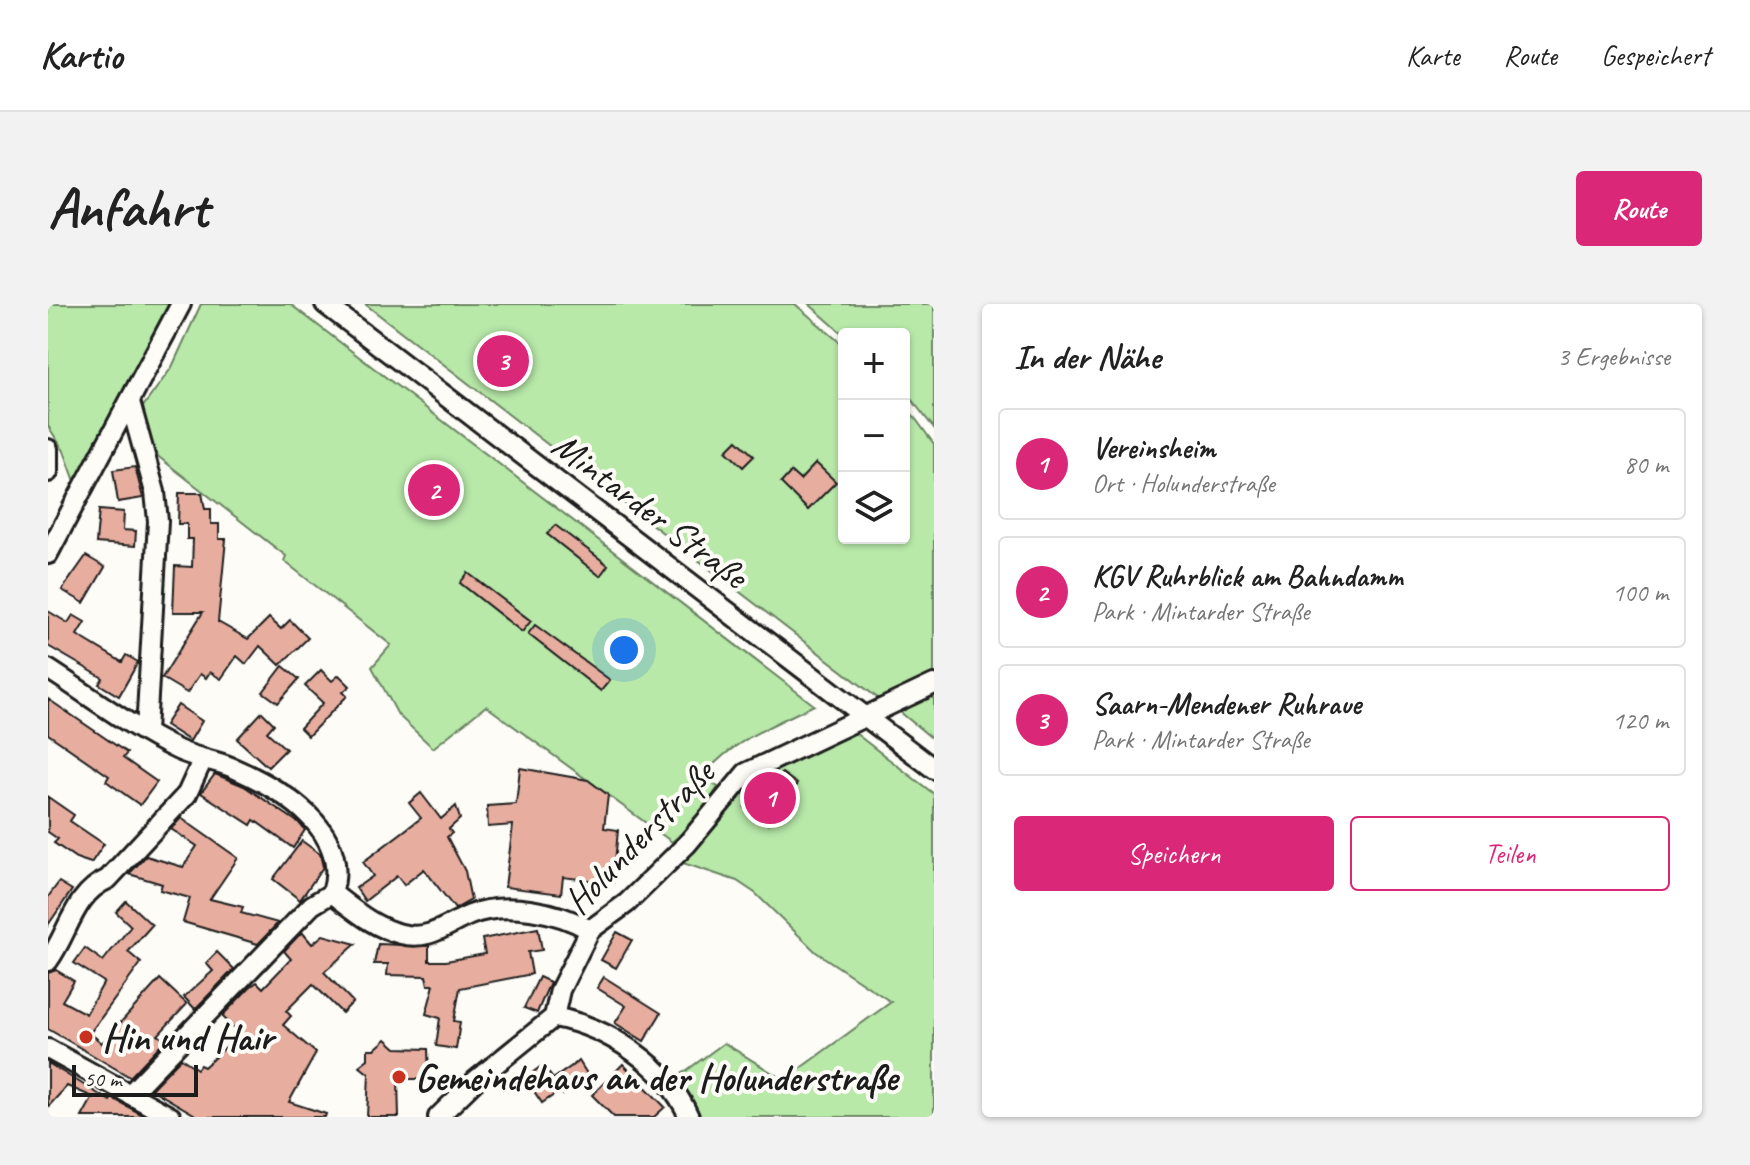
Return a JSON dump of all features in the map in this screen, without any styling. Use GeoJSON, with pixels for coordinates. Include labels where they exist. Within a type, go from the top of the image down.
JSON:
{"type":"FeatureCollection","features":[{"type":"Feature","properties":{"kind":"street"},"geometry":{"type":"LineString","coordinates":[[48,554],[181,304]]}},
{"type":"Feature","properties":{"kind":"street","name":"Mintarder Straße"},"geometry":{"type":"LineString","coordinates":[[325,304],[934,769]]}},
{"type":"Feature","properties":{"kind":"street"},"geometry":{"type":"LineString","coordinates":[[130,402],[155,492],[158,521],[146,731]]}},
{"type":"Feature","properties":{"kind":"street"},"geometry":{"type":"LineString","coordinates":[[48,449],[48,472]]}},
{"type":"Feature","properties":{"kind":"street"},"geometry":{"type":"LineString","coordinates":[[48,669],[179,750],[263,783],[315,821],[335,858],[337,877],[332,893],[312,905],[130,1094]]}},
{"type":"Feature","properties":{"kind":"street","name":"Holunderstraße"},"geometry":{"type":"LineString","coordinates":[[554,1017],[560,990],[590,930],[627,903],[687,844],[746,773],[934,684]]}},
{"type":"Feature","properties":{"kind":"street"},"geometry":{"type":"LineString","coordinates":[[48,961],[58,948],[71,914],[94,885],[108,879],[187,794],[203,759]]}},
{"type":"Feature","properties":{"kind":"street"},"geometry":{"type":"LineString","coordinates":[[332,893],[377,925],[402,934],[422,936],[442,931],[471,915],[497,909],[529,911],[577,923],[590,930]]}},
{"type":"Feature","properties":{"kind":"street"},"geometry":{"type":"LineString","coordinates":[[438,1117],[476,1080],[554,1017],[582,1022],[618,1040],[661,1077],[689,1117]]}},
{"type":"Feature","properties":{"kind":"street"},"geometry":{"type":"LineString","coordinates":[[48,1049],[171,1117]]}},
{"type":"Feature","properties":{"kind":"green space"},"geometry":{"type":"Polygon","coordinates":[[[48,304],[170,304],[76,484],[64,451],[48,426],[48,304]]]}},
{"type":"Feature","properties":{"kind":"green space"},"geometry":{"type":"Polygon","coordinates":[[[201,304],[290,304],[814,705],[754,734],[715,763],[703,776],[718,787],[699,817],[672,842],[486,706],[433,748],[398,715],[372,667],[391,645],[284,561],[286,556],[151,451],[142,408],[172,367],[201,304]]]}},
{"type":"Feature","properties":{"kind":"green space"},"geometry":{"type":"Polygon","coordinates":[[[365,304],[795,304],[838,341],[838,544],[910,544],[910,411],[934,444],[934,673],[879,699],[365,304]]]}},
{"type":"Feature","properties":{"kind":"green space"},"geometry":{"type":"Polygon","coordinates":[[[809,304],[934,304],[934,428],[910,398],[910,328],[838,330],[809,304]]]}},
{"type":"Feature","properties":{"kind":"green space"},"geometry":{"type":"Polygon","coordinates":[[[934,696],[934,740],[899,711],[934,696]]]}},
{"type":"Feature","properties":{"kind":"green space"},"geometry":{"type":"Polygon","coordinates":[[[855,733],[934,794],[934,1117],[697,1117],[688,1095],[675,1079],[724,1043],[784,1080],[891,1002],[816,952],[755,893],[737,881],[683,863],[708,829],[756,779],[855,733]]]}},
{"type":"Feature","properties":{"kind":"building"},"geometry":{"type":"Polygon","coordinates":[[[737,440],[754,456],[743,467],[726,451],[737,440]]]}},
{"type":"Feature","properties":{"kind":"building"},"geometry":{"type":"Polygon","coordinates":[[[816,463],[836,482],[808,510],[781,483],[791,472],[800,480],[816,463]]]}},
{"type":"Feature","properties":{"kind":"building"},"geometry":{"type":"Polygon","coordinates":[[[135,467],[143,498],[118,502],[113,470],[135,467]]]}},
{"type":"Feature","properties":{"kind":"building"},"geometry":{"type":"Polygon","coordinates":[[[179,493],[202,493],[205,509],[211,509],[211,524],[219,524],[219,539],[226,539],[218,622],[248,639],[269,618],[281,629],[290,620],[308,638],[280,665],[260,646],[246,664],[237,656],[221,679],[210,672],[206,678],[200,674],[187,693],[162,678],[203,612],[173,612],[175,566],[192,567],[193,539],[187,539],[187,524],[178,524],[179,493]]]}},
{"type":"Feature","properties":{"kind":"building"},"geometry":{"type":"Polygon","coordinates":[[[99,510],[124,512],[123,530],[136,531],[135,546],[96,543],[99,510]]]}},
{"type":"Feature","properties":{"kind":"building"},"geometry":{"type":"Polygon","coordinates":[[[555,525],[608,565],[600,576],[547,534],[555,525]]]}},
{"type":"Feature","properties":{"kind":"building"},"geometry":{"type":"Polygon","coordinates":[[[86,556],[105,567],[84,603],[62,590],[86,556]]]}},
{"type":"Feature","properties":{"kind":"building"},"geometry":{"type":"Polygon","coordinates":[[[468,573],[531,621],[522,632],[460,583],[468,573]]]}},
{"type":"Feature","properties":{"kind":"building"},"geometry":{"type":"Polygon","coordinates":[[[48,611],[68,623],[73,615],[85,622],[77,635],[122,662],[126,655],[138,662],[119,696],[99,684],[103,678],[48,646],[48,611]]]}},
{"type":"Feature","properties":{"kind":"building"},"geometry":{"type":"Polygon","coordinates":[[[535,625],[610,680],[601,691],[528,634],[535,625]]]}},
{"type":"Feature","properties":{"kind":"building"},"geometry":{"type":"Polygon","coordinates":[[[283,666],[299,679],[278,703],[263,692],[283,666]]]}},
{"type":"Feature","properties":{"kind":"building"},"geometry":{"type":"Polygon","coordinates":[[[321,670],[332,681],[339,675],[350,686],[343,692],[347,696],[308,736],[300,728],[323,703],[305,686],[321,670]]]}},
{"type":"Feature","properties":{"kind":"building"},"geometry":{"type":"Polygon","coordinates":[[[48,699],[127,753],[123,758],[157,782],[140,805],[106,781],[109,776],[48,734],[48,699]]]}},
{"type":"Feature","properties":{"kind":"building"},"geometry":{"type":"Polygon","coordinates":[[[178,705],[202,721],[190,741],[165,725],[178,705]]]}},
{"type":"Feature","properties":{"kind":"building"},"geometry":{"type":"Polygon","coordinates":[[[262,712],[274,724],[267,732],[286,749],[268,767],[237,739],[262,712]]]}},
{"type":"Feature","properties":{"kind":"building"},"geometry":{"type":"Polygon","coordinates":[[[520,768],[588,780],[608,795],[604,828],[618,830],[613,883],[563,877],[561,894],[505,887],[513,825],[488,827],[487,806],[516,804],[520,768]]]}},
{"type":"Feature","properties":{"kind":"building"},"geometry":{"type":"Polygon","coordinates":[[[782,773],[797,784],[768,824],[745,807],[761,785],[765,788],[782,773]]]}},
{"type":"Feature","properties":{"kind":"building"},"geometry":{"type":"Polygon","coordinates":[[[215,774],[244,786],[299,823],[305,830],[293,848],[254,820],[251,825],[201,793],[215,774]]]}},
{"type":"Feature","properties":{"kind":"building"},"geometry":{"type":"Polygon","coordinates":[[[421,793],[441,819],[456,806],[460,819],[449,829],[452,833],[447,837],[465,871],[471,900],[455,909],[424,869],[404,885],[397,876],[365,901],[356,888],[373,876],[363,862],[421,818],[409,803],[421,793]]]}},
{"type":"Feature","properties":{"kind":"building"},"geometry":{"type":"Polygon","coordinates":[[[48,797],[74,815],[70,821],[104,844],[91,863],[76,858],[54,843],[58,839],[48,832],[48,797]]]}},
{"type":"Feature","properties":{"kind":"building"},"geometry":{"type":"Polygon","coordinates":[[[181,818],[238,858],[210,899],[243,907],[241,913],[278,923],[258,944],[183,922],[190,898],[160,890],[162,884],[129,874],[146,856],[183,867],[197,846],[171,829],[181,818]]]}},
{"type":"Feature","properties":{"kind":"building"},"geometry":{"type":"Polygon","coordinates":[[[302,841],[320,854],[323,867],[300,900],[273,879],[302,841]]]}},
{"type":"Feature","properties":{"kind":"building"},"geometry":{"type":"Polygon","coordinates":[[[59,882],[72,890],[48,925],[48,897],[59,882]]]}},
{"type":"Feature","properties":{"kind":"building"},"geometry":{"type":"Polygon","coordinates":[[[126,901],[152,925],[128,952],[141,963],[90,1033],[102,1043],[160,979],[187,1004],[158,1035],[165,1040],[130,1077],[48,1029],[48,973],[56,970],[74,981],[62,1001],[86,1014],[104,982],[74,963],[85,948],[103,961],[131,926],[116,912],[126,901]]]}},
{"type":"Feature","properties":{"kind":"building"},"geometry":{"type":"Polygon","coordinates":[[[538,928],[542,950],[528,952],[532,974],[460,988],[454,1021],[460,1022],[456,1049],[436,1046],[440,1018],[426,1014],[434,985],[428,985],[426,976],[387,975],[388,964],[374,964],[378,944],[429,946],[429,961],[446,961],[485,954],[482,939],[538,928]]]}},
{"type":"Feature","properties":{"kind":"building"},"geometry":{"type":"Polygon","coordinates":[[[302,932],[312,944],[323,935],[356,944],[324,972],[353,1002],[342,1013],[313,984],[286,1011],[291,1016],[283,1025],[316,1053],[289,1102],[326,1114],[325,1117],[199,1117],[151,1089],[181,1058],[197,1069],[200,1065],[204,1067],[240,1034],[222,1016],[257,982],[263,988],[291,959],[284,951],[302,932]]]}},
{"type":"Feature","properties":{"kind":"building"},"geometry":{"type":"Polygon","coordinates":[[[617,932],[632,940],[616,968],[601,960],[617,932]]]}},
{"type":"Feature","properties":{"kind":"building"},"geometry":{"type":"Polygon","coordinates":[[[217,952],[234,969],[195,1009],[184,997],[213,971],[206,963],[217,952]]]}},
{"type":"Feature","properties":{"kind":"building"},"geometry":{"type":"Polygon","coordinates":[[[539,977],[550,982],[537,1013],[524,1008],[539,977]]]}},
{"type":"Feature","properties":{"kind":"building"},"geometry":{"type":"Polygon","coordinates":[[[604,977],[661,1013],[644,1041],[615,1023],[626,1006],[597,988],[604,977]]]}},
{"type":"Feature","properties":{"kind":"building","name":"Gemeindehaus an der Holunderstraße"},"geometry":{"type":"Polygon","coordinates":[[[386,1039],[396,1048],[428,1049],[429,1079],[398,1079],[399,1117],[367,1117],[369,1074],[359,1066],[368,1059],[368,1049],[375,1049],[386,1039]]]}},
{"type":"Feature","properties":{"kind":"building"},"geometry":{"type":"Polygon","coordinates":[[[579,1061],[589,1077],[563,1095],[560,1091],[542,1103],[525,1078],[543,1065],[553,1079],[579,1061]]]}},
{"type":"Feature","properties":{"kind":"building"},"geometry":{"type":"Polygon","coordinates":[[[48,1063],[110,1101],[112,1098],[146,1117],[82,1117],[93,1097],[67,1086],[48,1107],[48,1063]]]}},
{"type":"Feature","properties":{"kind":"building"},"geometry":{"type":"Polygon","coordinates":[[[623,1064],[665,1107],[654,1117],[614,1117],[592,1095],[623,1064]]]}},
{"type":"Feature","properties":{"kind":"place","name":"Saarn-Mendener Ruhraue"},"geometry":{"type":"Point","coordinates":[503,361]}},
{"type":"Feature","properties":{"kind":"place","name":"KGV Ruhrblick am Bahndamm"},"geometry":{"type":"Point","coordinates":[434,490]}},
{"type":"Feature","properties":{"kind":"place","name":"Vereinsheim"},"geometry":{"type":"Point","coordinates":[770,798]}},
{"type":"Feature","properties":{"kind":"place","name":"Hin und Hair"},"geometry":{"type":"Point","coordinates":[86,1037]}},
{"type":"Feature","properties":{"kind":"place","name":"Gemeindehaus an der Holunderstraße"},"geometry":{"type":"Point","coordinates":[399,1077]}}]}
